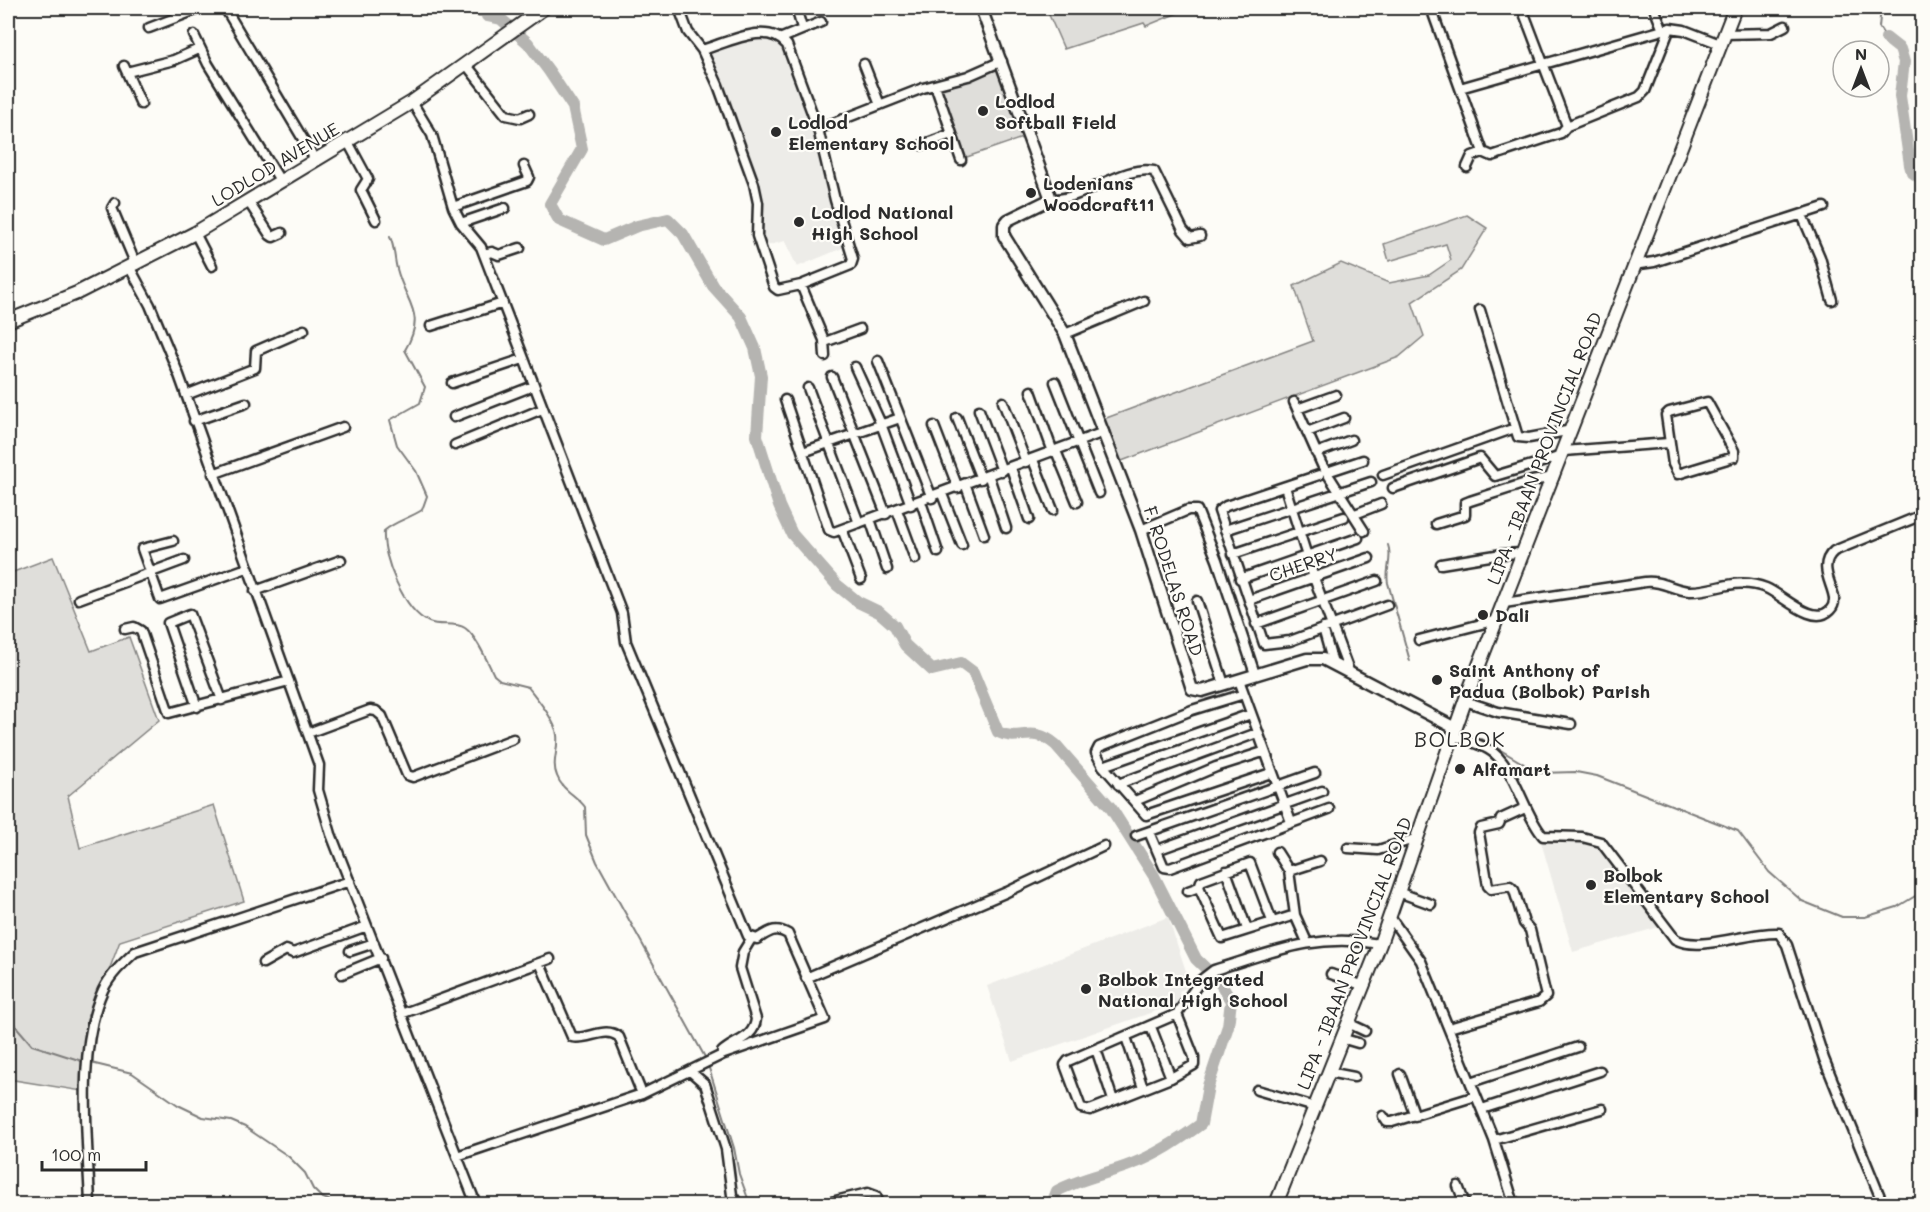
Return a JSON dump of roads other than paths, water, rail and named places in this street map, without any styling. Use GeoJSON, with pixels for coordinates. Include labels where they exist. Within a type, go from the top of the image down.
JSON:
{"type":"FeatureCollection","features":[{"type":"Feature","properties":{"kind":"main road","name":"LODLOD AVENUE"},"geometry":{"type":"LineString","coordinates":[[8,321],[133,267],[195,234],[412,102],[510,30],[544,8]]}},
{"type":"Feature","properties":{"kind":"main road","name":"LIPA - IBAAN PROVINCIAL ROAD"},"geometry":{"type":"LineString","coordinates":[[1276,1204],[1341,1038],[1364,986],[1418,838],[1453,732],[1735,8]]}},
{"type":"Feature","properties":{"kind":"street"},"geometry":{"type":"LineString","coordinates":[[149,28],[201,8]]}},
{"type":"Feature","properties":{"kind":"street"},"geometry":{"type":"LineString","coordinates":[[225,8],[316,161]]}},
{"type":"Feature","properties":{"kind":"street"},"geometry":{"type":"LineString","coordinates":[[679,8],[692,40],[702,50],[718,86],[754,184],[759,203],[757,236],[774,287],[778,290],[801,285],[851,265],[853,259],[835,200],[818,129],[792,56],[782,38],[768,33],[755,34],[702,50]]}},
{"type":"Feature","properties":{"kind":"street"},"geometry":{"type":"LineString","coordinates":[[796,8],[802,28]]}},
{"type":"Feature","properties":{"kind":"street"},"geometry":{"type":"LineString","coordinates":[[981,8],[1051,199],[1070,197],[1132,173],[1154,171],[1183,230],[1190,238],[1200,236]]}},
{"type":"Feature","properties":{"kind":"street"},"geometry":{"type":"LineString","coordinates":[[1431,8],[1483,152]]}},
{"type":"Feature","properties":{"kind":"street"},"geometry":{"type":"LineString","coordinates":[[1522,8],[1567,126]]}},
{"type":"Feature","properties":{"kind":"street"},"geometry":{"type":"LineString","coordinates":[[1654,8],[1666,29]]}},
{"type":"Feature","properties":{"kind":"street"},"geometry":{"type":"LineString","coordinates":[[782,38],[821,22]]}},
{"type":"Feature","properties":{"kind":"street"},"geometry":{"type":"LineString","coordinates":[[1460,88],[1666,29],[1684,30],[1722,39],[1771,33],[1785,26]]}},
{"type":"Feature","properties":{"kind":"street"},"geometry":{"type":"LineString","coordinates":[[1467,166],[1472,156],[1483,152],[1495,156],[1562,133],[1567,126],[1641,95],[1666,29]]}},
{"type":"Feature","properties":{"kind":"street"},"geometry":{"type":"LineString","coordinates":[[194,35],[199,49],[281,182]]}},
{"type":"Feature","properties":{"kind":"street"},"geometry":{"type":"LineString","coordinates":[[141,104],[125,69],[174,60],[199,49]]}},
{"type":"Feature","properties":{"kind":"street"},"geometry":{"type":"LineString","coordinates":[[818,129],[1002,62]]}},
{"type":"Feature","properties":{"kind":"street"},"geometry":{"type":"LineString","coordinates":[[465,63],[506,116],[520,118],[529,114]]}},
{"type":"Feature","properties":{"kind":"street"},"geometry":{"type":"LineString","coordinates":[[864,64],[880,105]]}},
{"type":"Feature","properties":{"kind":"street"},"geometry":{"type":"LineString","coordinates":[[935,85],[961,160]]}},
{"type":"Feature","properties":{"kind":"street"},"geometry":{"type":"LineString","coordinates":[[412,102],[432,135],[453,207],[461,223],[484,254],[622,613],[626,642],[751,939]]}},
{"type":"Feature","properties":{"kind":"street"},"geometry":{"type":"LineString","coordinates":[[922,146],[951,134]]}},
{"type":"Feature","properties":{"kind":"street"},"geometry":{"type":"LineString","coordinates":[[348,142],[368,179],[361,190],[376,220]]}},
{"type":"Feature","properties":{"kind":"street"},"geometry":{"type":"LineString","coordinates":[[453,207],[527,181],[530,177],[524,166]]}},
{"type":"Feature","properties":{"kind":"street","name":"F. RODELAS ROAD"},"geometry":{"type":"LineString","coordinates":[[1051,199],[1021,212],[1004,225],[1003,231],[1008,243],[1065,334],[1141,530],[1192,689],[1202,692],[1255,674],[1314,658],[1348,671],[1453,732]]}},
{"type":"Feature","properties":{"kind":"street"},"geometry":{"type":"LineString","coordinates":[[248,201],[270,235],[273,237],[282,234]]}},
{"type":"Feature","properties":{"kind":"street"},"geometry":{"type":"LineString","coordinates":[[115,203],[112,208],[133,267],[186,395],[319,765],[318,790],[350,881],[458,1156],[474,1204]]}},
{"type":"Feature","properties":{"kind":"street"},"geometry":{"type":"LineString","coordinates":[[1634,265],[1662,260],[1824,207]]}},
{"type":"Feature","properties":{"kind":"street"},"geometry":{"type":"LineString","coordinates":[[461,223],[505,208]]}},
{"type":"Feature","properties":{"kind":"street"},"geometry":{"type":"LineString","coordinates":[[1802,215],[1820,257],[1832,300]]}},
{"type":"Feature","properties":{"kind":"street"},"geometry":{"type":"LineString","coordinates":[[195,234],[212,266]]}},
{"type":"Feature","properties":{"kind":"street"},"geometry":{"type":"LineString","coordinates":[[484,254],[492,252],[498,255],[520,248]]}},
{"type":"Feature","properties":{"kind":"street"},"geometry":{"type":"LineString","coordinates":[[801,285],[825,342],[825,356]]}},
{"type":"Feature","properties":{"kind":"street"},"geometry":{"type":"LineString","coordinates":[[1065,334],[1144,301]]}},
{"type":"Feature","properties":{"kind":"street"},"geometry":{"type":"LineString","coordinates":[[431,326],[503,303]]}},
{"type":"Feature","properties":{"kind":"street"},"geometry":{"type":"LineString","coordinates":[[1480,310],[1507,392],[1516,434],[1521,438],[1572,430]]}},
{"type":"Feature","properties":{"kind":"street"},"geometry":{"type":"LineString","coordinates":[[825,342],[860,329]]}},
{"type":"Feature","properties":{"kind":"street"},"geometry":{"type":"LineString","coordinates":[[186,395],[255,368],[256,351],[304,330]]}},
{"type":"Feature","properties":{"kind":"street"},"geometry":{"type":"LineString","coordinates":[[452,383],[523,359]]}},
{"type":"Feature","properties":{"kind":"street"},"geometry":{"type":"LineString","coordinates":[[878,361],[933,498]]}},
{"type":"Feature","properties":{"kind":"street"},"geometry":{"type":"LineString","coordinates":[[855,367],[881,424],[911,505]]}},
{"type":"Feature","properties":{"kind":"street"},"geometry":{"type":"LineString","coordinates":[[832,377],[886,514]]}},
{"type":"Feature","properties":{"kind":"street"},"geometry":{"type":"LineString","coordinates":[[1055,382],[1099,493]]}},
{"type":"Feature","properties":{"kind":"street"},"geometry":{"type":"LineString","coordinates":[[454,417],[533,386]]}},
{"type":"Feature","properties":{"kind":"street"},"geometry":{"type":"LineString","coordinates":[[808,388],[859,523]]}},
{"type":"Feature","properties":{"kind":"street"},"geometry":{"type":"LineString","coordinates":[[1031,391],[1054,452],[1077,502]]}},
{"type":"Feature","properties":{"kind":"street"},"geometry":{"type":"LineString","coordinates":[[1240,579],[1361,534],[1354,514],[1340,492],[1323,474],[1296,406],[1336,395]]}},
{"type":"Feature","properties":{"kind":"street"},"geometry":{"type":"LineString","coordinates":[[785,400],[829,530],[834,532],[933,498],[1104,432]]}},
{"type":"Feature","properties":{"kind":"street"},"geometry":{"type":"LineString","coordinates":[[1003,402],[1053,510]]}},
{"type":"Feature","properties":{"kind":"street"},"geometry":{"type":"LineString","coordinates":[[1707,402],[1734,451],[1734,457],[1678,474],[1670,443],[1667,413],[1707,402]]}},
{"type":"Feature","properties":{"kind":"street"},"geometry":{"type":"LineString","coordinates":[[194,421],[246,404]]}},
{"type":"Feature","properties":{"kind":"street"},"geometry":{"type":"LineString","coordinates":[[455,445],[542,409]]}},
{"type":"Feature","properties":{"kind":"street"},"geometry":{"type":"LineString","coordinates":[[979,410],[1029,519]]}},
{"type":"Feature","properties":{"kind":"street"},"geometry":{"type":"LineString","coordinates":[[803,452],[900,418]]}},
{"type":"Feature","properties":{"kind":"street"},"geometry":{"type":"LineString","coordinates":[[957,418],[1006,528]]}},
{"type":"Feature","properties":{"kind":"street"},"geometry":{"type":"LineString","coordinates":[[1307,432],[1344,418]]}},
{"type":"Feature","properties":{"kind":"street"},"geometry":{"type":"LineString","coordinates":[[934,426],[984,535]]}},
{"type":"Feature","properties":{"kind":"street"},"geometry":{"type":"LineString","coordinates":[[213,474],[343,427]]}},
{"type":"Feature","properties":{"kind":"street"},"geometry":{"type":"LineString","coordinates":[[1383,476],[1515,428]]}},
{"type":"Feature","properties":{"kind":"street"},"geometry":{"type":"LineString","coordinates":[[1316,453],[1351,440]]}},
{"type":"Feature","properties":{"kind":"street"},"geometry":{"type":"LineString","coordinates":[[1394,488],[1480,458],[1495,476],[1563,453],[1670,443]]}},
{"type":"Feature","properties":{"kind":"street"},"geometry":{"type":"LineString","coordinates":[[1363,460],[1220,509],[1240,579],[1264,644],[1290,641],[1387,604]]}},
{"type":"Feature","properties":{"kind":"street"},"geometry":{"type":"LineString","coordinates":[[1436,524],[1465,515],[1465,504],[1470,501],[1532,481],[1554,477]]}},
{"type":"Feature","properties":{"kind":"street"},"geometry":{"type":"LineString","coordinates":[[1225,530],[1293,510],[1371,482]]}},
{"type":"Feature","properties":{"kind":"street"},"geometry":{"type":"LineString","coordinates":[[1285,487],[1322,600],[1333,664]]}},
{"type":"Feature","properties":{"kind":"street"},"geometry":{"type":"LineString","coordinates":[[942,494],[962,545]]}},
{"type":"Feature","properties":{"kind":"street"},"geometry":{"type":"LineString","coordinates":[[921,502],[938,552]]}},
{"type":"Feature","properties":{"kind":"street"},"geometry":{"type":"LineString","coordinates":[[1354,514],[1381,504]]}},
{"type":"Feature","properties":{"kind":"street"},"geometry":{"type":"LineString","coordinates":[[897,510],[915,559]]}},
{"type":"Feature","properties":{"kind":"street"},"geometry":{"type":"LineString","coordinates":[[1141,530],[1188,510],[1197,510],[1217,560],[1255,674]]}},
{"type":"Feature","properties":{"kind":"street"},"geometry":{"type":"LineString","coordinates":[[1504,603],[1645,582],[1657,582],[1687,591],[1724,584],[1746,584],[1766,588],[1813,616],[1823,615],[1832,608],[1835,598],[1826,568],[1828,556],[1834,551],[1923,515]]}},
{"type":"Feature","properties":{"kind":"street"},"geometry":{"type":"LineString","coordinates":[[1233,555],[1344,517]]}},
{"type":"Feature","properties":{"kind":"street"},"geometry":{"type":"LineString","coordinates":[[870,519],[887,569]]}},
{"type":"Feature","properties":{"kind":"street"},"geometry":{"type":"LineString","coordinates":[[842,529],[861,579]]}},
{"type":"Feature","properties":{"kind":"street"},"geometry":{"type":"LineString","coordinates":[[173,541],[142,549],[158,597],[162,600],[248,568]]}},
{"type":"Feature","properties":{"kind":"street"},"geometry":{"type":"LineString","coordinates":[[1441,564],[1502,554],[1523,553]]}},
{"type":"Feature","properties":{"kind":"street","name":"CHERRY"},"geometry":{"type":"LineString","coordinates":[[1249,600],[1369,558]]}},
{"type":"Feature","properties":{"kind":"street"},"geometry":{"type":"LineString","coordinates":[[79,599],[184,560]]}},
{"type":"Feature","properties":{"kind":"street"},"geometry":{"type":"LineString","coordinates":[[255,591],[341,560]]}},
{"type":"Feature","properties":{"kind":"street"},"geometry":{"type":"LineString","coordinates":[[1256,624],[1377,580]]}},
{"type":"Feature","properties":{"kind":"street"},"geometry":{"type":"LineString","coordinates":[[1197,601],[1224,684]]}},
{"type":"Feature","properties":{"kind":"street"},"geometry":{"type":"LineString","coordinates":[[197,707],[168,623],[190,614],[222,700]]}},
{"type":"Feature","properties":{"kind":"street"},"geometry":{"type":"LineString","coordinates":[[1419,640],[1497,620]]}},
{"type":"Feature","properties":{"kind":"street"},"geometry":{"type":"LineString","coordinates":[[126,629],[134,627],[141,631],[168,712],[172,714],[289,681]]}},
{"type":"Feature","properties":{"kind":"street"},"geometry":{"type":"LineString","coordinates":[[1327,627],[1348,671]]}},
{"type":"Feature","properties":{"kind":"street"},"geometry":{"type":"LineString","coordinates":[[1239,680],[1290,822]]}},
{"type":"Feature","properties":{"kind":"street"},"geometry":{"type":"LineString","coordinates":[[1244,694],[1192,710],[1099,747],[1096,753],[1103,766],[1144,814],[1271,773]]}},
{"type":"Feature","properties":{"kind":"street"},"geometry":{"type":"LineString","coordinates":[[1465,701],[1495,712],[1571,724]]}},
{"type":"Feature","properties":{"kind":"street"},"geometry":{"type":"LineString","coordinates":[[308,734],[370,710],[376,711],[382,716],[407,775],[413,777],[513,739]]}},
{"type":"Feature","properties":{"kind":"street"},"geometry":{"type":"LineString","coordinates":[[1103,766],[1202,729],[1251,714]]}},
{"type":"Feature","properties":{"kind":"street"},"geometry":{"type":"LineString","coordinates":[[1453,732],[1497,756],[1506,768],[1533,824],[1543,836],[1582,837],[1601,842],[1666,930],[1681,943],[1697,944],[1764,932],[1779,933],[1787,945],[1824,1059],[1883,1204]]}},
{"type":"Feature","properties":{"kind":"street"},"geometry":{"type":"LineString","coordinates":[[1118,784],[1257,733]]}},
{"type":"Feature","properties":{"kind":"street"},"geometry":{"type":"LineString","coordinates":[[1135,801],[1216,767],[1263,752]]}},
{"type":"Feature","properties":{"kind":"street"},"geometry":{"type":"LineString","coordinates":[[1136,836],[1315,773]]}},
{"type":"Feature","properties":{"kind":"street"},"geometry":{"type":"LineString","coordinates":[[1157,850],[1322,791]]}},
{"type":"Feature","properties":{"kind":"street"},"geometry":{"type":"LineString","coordinates":[[1449,1028],[1539,1002],[1546,996],[1530,930],[1524,923],[1512,887],[1491,889],[1488,886],[1479,833],[1481,828],[1499,824],[1501,819],[1525,808]]}},
{"type":"Feature","properties":{"kind":"street"},"geometry":{"type":"LineString","coordinates":[[1149,832],[1164,867],[1170,868],[1329,809]]}},
{"type":"Feature","properties":{"kind":"street"},"geometry":{"type":"LineString","coordinates":[[1348,848],[1378,850],[1418,838]]}},
{"type":"Feature","properties":{"kind":"street"},"geometry":{"type":"LineString","coordinates":[[806,978],[1007,892],[1104,846]]}},
{"type":"Feature","properties":{"kind":"street"},"geometry":{"type":"LineString","coordinates":[[1276,852],[1289,871],[1294,894],[1295,915],[1307,942]]}},
{"type":"Feature","properties":{"kind":"street"},"geometry":{"type":"LineString","coordinates":[[1289,871],[1320,861]]}},
{"type":"Feature","properties":{"kind":"street"},"geometry":{"type":"LineString","coordinates":[[1188,891],[1199,886],[1201,881],[1248,863],[1253,864],[1272,921]]}},
{"type":"Feature","properties":{"kind":"street"},"geometry":{"type":"LineString","coordinates":[[1226,871],[1247,929]]}},
{"type":"Feature","properties":{"kind":"street"},"geometry":{"type":"LineString","coordinates":[[90,1204],[88,1049],[103,990],[119,968],[135,952],[350,881]]}},
{"type":"Feature","properties":{"kind":"street"},"geometry":{"type":"LineString","coordinates":[[1199,886],[1220,936],[1225,938],[1295,915]]}},
{"type":"Feature","properties":{"kind":"street"},"geometry":{"type":"LineString","coordinates":[[1398,892],[1431,904]]}},
{"type":"Feature","properties":{"kind":"street"},"geometry":{"type":"LineString","coordinates":[[1390,917],[1421,961],[1494,1140],[1514,1204]]}},
{"type":"Feature","properties":{"kind":"street"},"geometry":{"type":"LineString","coordinates":[[263,963],[286,950],[293,953],[367,926]]}},
{"type":"Feature","properties":{"kind":"street"},"geometry":{"type":"LineString","coordinates":[[701,1065],[825,1020],[788,934],[774,930],[757,939],[751,939]]}},
{"type":"Feature","properties":{"kind":"street"},"geometry":{"type":"LineString","coordinates":[[458,1156],[642,1094],[701,1065],[748,1036],[755,1026],[756,1019],[740,968],[743,952],[751,939]]}},
{"type":"Feature","properties":{"kind":"street"},"geometry":{"type":"LineString","coordinates":[[1177,1014],[1196,1062],[1172,1078],[1090,1110],[1081,1108],[1066,1070],[1068,1061],[1177,1014],[1201,980],[1214,969],[1307,942],[1349,939],[1380,944]]}},
{"type":"Feature","properties":{"kind":"street"},"geometry":{"type":"LineString","coordinates":[[350,951],[374,943]]}},
{"type":"Feature","properties":{"kind":"street"},"geometry":{"type":"LineString","coordinates":[[342,974],[381,958]]}},
{"type":"Feature","properties":{"kind":"street"},"geometry":{"type":"LineString","coordinates":[[401,1014],[550,959]]}},
{"type":"Feature","properties":{"kind":"street"},"geometry":{"type":"LineString","coordinates":[[540,963],[572,1037],[579,1039],[608,1032],[619,1037],[642,1094]]}},
{"type":"Feature","properties":{"kind":"street"},"geometry":{"type":"LineString","coordinates":[[1330,974],[1364,986]]}},
{"type":"Feature","properties":{"kind":"street"},"geometry":{"type":"LineString","coordinates":[[1348,1023],[1365,1031]]}},
{"type":"Feature","properties":{"kind":"street"},"geometry":{"type":"LineString","coordinates":[[1151,1027],[1172,1078]]}},
{"type":"Feature","properties":{"kind":"street"},"geometry":{"type":"LineString","coordinates":[[1126,1037],[1143,1089]]}},
{"type":"Feature","properties":{"kind":"street"},"geometry":{"type":"LineString","coordinates":[[1341,1038],[1358,1043]]}},
{"type":"Feature","properties":{"kind":"street"},"geometry":{"type":"LineString","coordinates":[[1471,1082],[1578,1047]]}},
{"type":"Feature","properties":{"kind":"street"},"geometry":{"type":"LineString","coordinates":[[1096,1049],[1113,1100]]}},
{"type":"Feature","properties":{"kind":"street"},"geometry":{"type":"LineString","coordinates":[[690,1071],[705,1084],[726,1149],[732,1195],[738,1204]]}},
{"type":"Feature","properties":{"kind":"street"},"geometry":{"type":"LineString","coordinates":[[1482,1109],[1600,1071]]}},
{"type":"Feature","properties":{"kind":"street"},"geometry":{"type":"LineString","coordinates":[[1328,1072],[1354,1077]]}},
{"type":"Feature","properties":{"kind":"street"},"geometry":{"type":"LineString","coordinates":[[1400,1074],[1415,1116]]}},
{"type":"Feature","properties":{"kind":"street"},"geometry":{"type":"LineString","coordinates":[[1257,1090],[1315,1107]]}},
{"type":"Feature","properties":{"kind":"street"},"geometry":{"type":"LineString","coordinates":[[1383,1116],[1389,1123],[1476,1096]]}},
{"type":"Feature","properties":{"kind":"street"},"geometry":{"type":"LineString","coordinates":[[1494,1140],[1602,1108]]}},
{"type":"Feature","properties":{"kind":"street"},"geometry":{"type":"LineString","coordinates":[[1458,1186],[1465,1204]]}},
{"type":"Feature","properties":{"kind":"street"},"geometry":{"type":"LineString","coordinates":[[824,1204],[868,1193],[876,1196],[879,1204]]}},
{"type":"Feature","properties":{"kind":"waterway"},"geometry":{"type":"LineString","coordinates":[[459,8],[462,14],[487,16]]}},
{"type":"Feature","properties":{"kind":"waterway"},"geometry":{"type":"LineString","coordinates":[[1881,8],[1879,27],[1886,38]]}},
{"type":"Feature","properties":{"kind":"waterway"},"geometry":{"type":"LineString","coordinates":[[487,16],[501,19],[528,43],[573,107],[582,149],[550,204],[559,220],[604,240],[637,226],[668,219],[683,234],[713,286],[741,317],[755,348],[761,376],[757,436],[779,506],[792,534],[837,585],[858,602],[879,612],[895,626],[905,645],[932,670],[961,663],[973,672],[998,732],[1013,736],[1040,736],[1056,745],[1111,808],[1154,876],[1196,959],[1219,981],[1231,1001],[1228,1026],[1208,1086],[1201,1124],[1142,1160],[1057,1191],[1052,1204]]}},
{"type":"Feature","properties":{"kind":"waterway"},"geometry":{"type":"LineString","coordinates":[[1886,38],[1900,49],[1904,62],[1900,96],[1910,165],[1912,172],[1922,179]]}},
{"type":"Feature","properties":{"kind":"waterway"},"geometry":{"type":"LineString","coordinates":[[390,237],[397,269],[415,317],[411,337],[405,350],[425,387],[420,403],[390,420],[397,445],[416,471],[427,496],[422,510],[384,531],[387,555],[396,582],[411,607],[420,616],[429,622],[465,628],[477,643],[494,675],[500,680],[528,687],[546,710],[556,729],[555,771],[559,781],[585,807],[586,835],[597,862],[706,1059]]}},
{"type":"Feature","properties":{"kind":"waterway"},"geometry":{"type":"LineString","coordinates":[[1388,545],[1390,555],[1388,583],[1410,661]]}},
{"type":"Feature","properties":{"kind":"waterway"},"geometry":{"type":"LineString","coordinates":[[1482,739],[1539,773],[1576,772],[1597,776],[1738,831],[1769,872],[1802,901],[1842,917],[1865,917],[1897,907],[1922,892]]}},
{"type":"Feature","properties":{"kind":"waterway"},"geometry":{"type":"LineString","coordinates":[[8,1017],[32,1045],[85,1062]]}},
{"type":"Feature","properties":{"kind":"waterway"},"geometry":{"type":"LineString","coordinates":[[91,1063],[132,1073],[178,1105],[203,1117],[231,1121],[245,1127],[288,1156],[305,1173],[313,1189],[321,1197],[338,1204]]}},
{"type":"Feature","properties":{"kind":"waterway"},"geometry":{"type":"LineString","coordinates":[[708,1065],[734,1148],[739,1174],[750,1204]]}},
{"type":"Feature","properties":{"kind":"place","name":"Lodlod Softball Field"},"geometry":{"type":"Point","coordinates":[983,111]}},
{"type":"Feature","properties":{"kind":"place","name":"Lodlod Elementary School"},"geometry":{"type":"Point","coordinates":[776,132]}},
{"type":"Feature","properties":{"kind":"place","name":"Lodenians Woodcraft11"},"geometry":{"type":"Point","coordinates":[1031,193]}},
{"type":"Feature","properties":{"kind":"place","name":"Lodlod National High School"},"geometry":{"type":"Point","coordinates":[799,222]}},
{"type":"Feature","properties":{"kind":"place","name":"Dali"},"geometry":{"type":"Point","coordinates":[1483,615]}},
{"type":"Feature","properties":{"kind":"place","name":"Saint Anthony of Padua (Bolbok) Parish"},"geometry":{"type":"Point","coordinates":[1437,680]}},
{"type":"Feature","properties":{"kind":"place","name":"Alfamart"},"geometry":{"type":"Point","coordinates":[1460,769]}},
{"type":"Feature","properties":{"kind":"place","name":"Bolbok Elementary School"},"geometry":{"type":"Point","coordinates":[1591,885]}},
{"type":"Feature","properties":{"kind":"place","name":"Bolbok Integrated National High School"},"geometry":{"type":"Point","coordinates":[1086,989]}},
{"type":"Feature","properties":{"kind":"district","name":"BOLBOK"},"geometry":{"type":"Point","coordinates":[1460,738]}}]}
